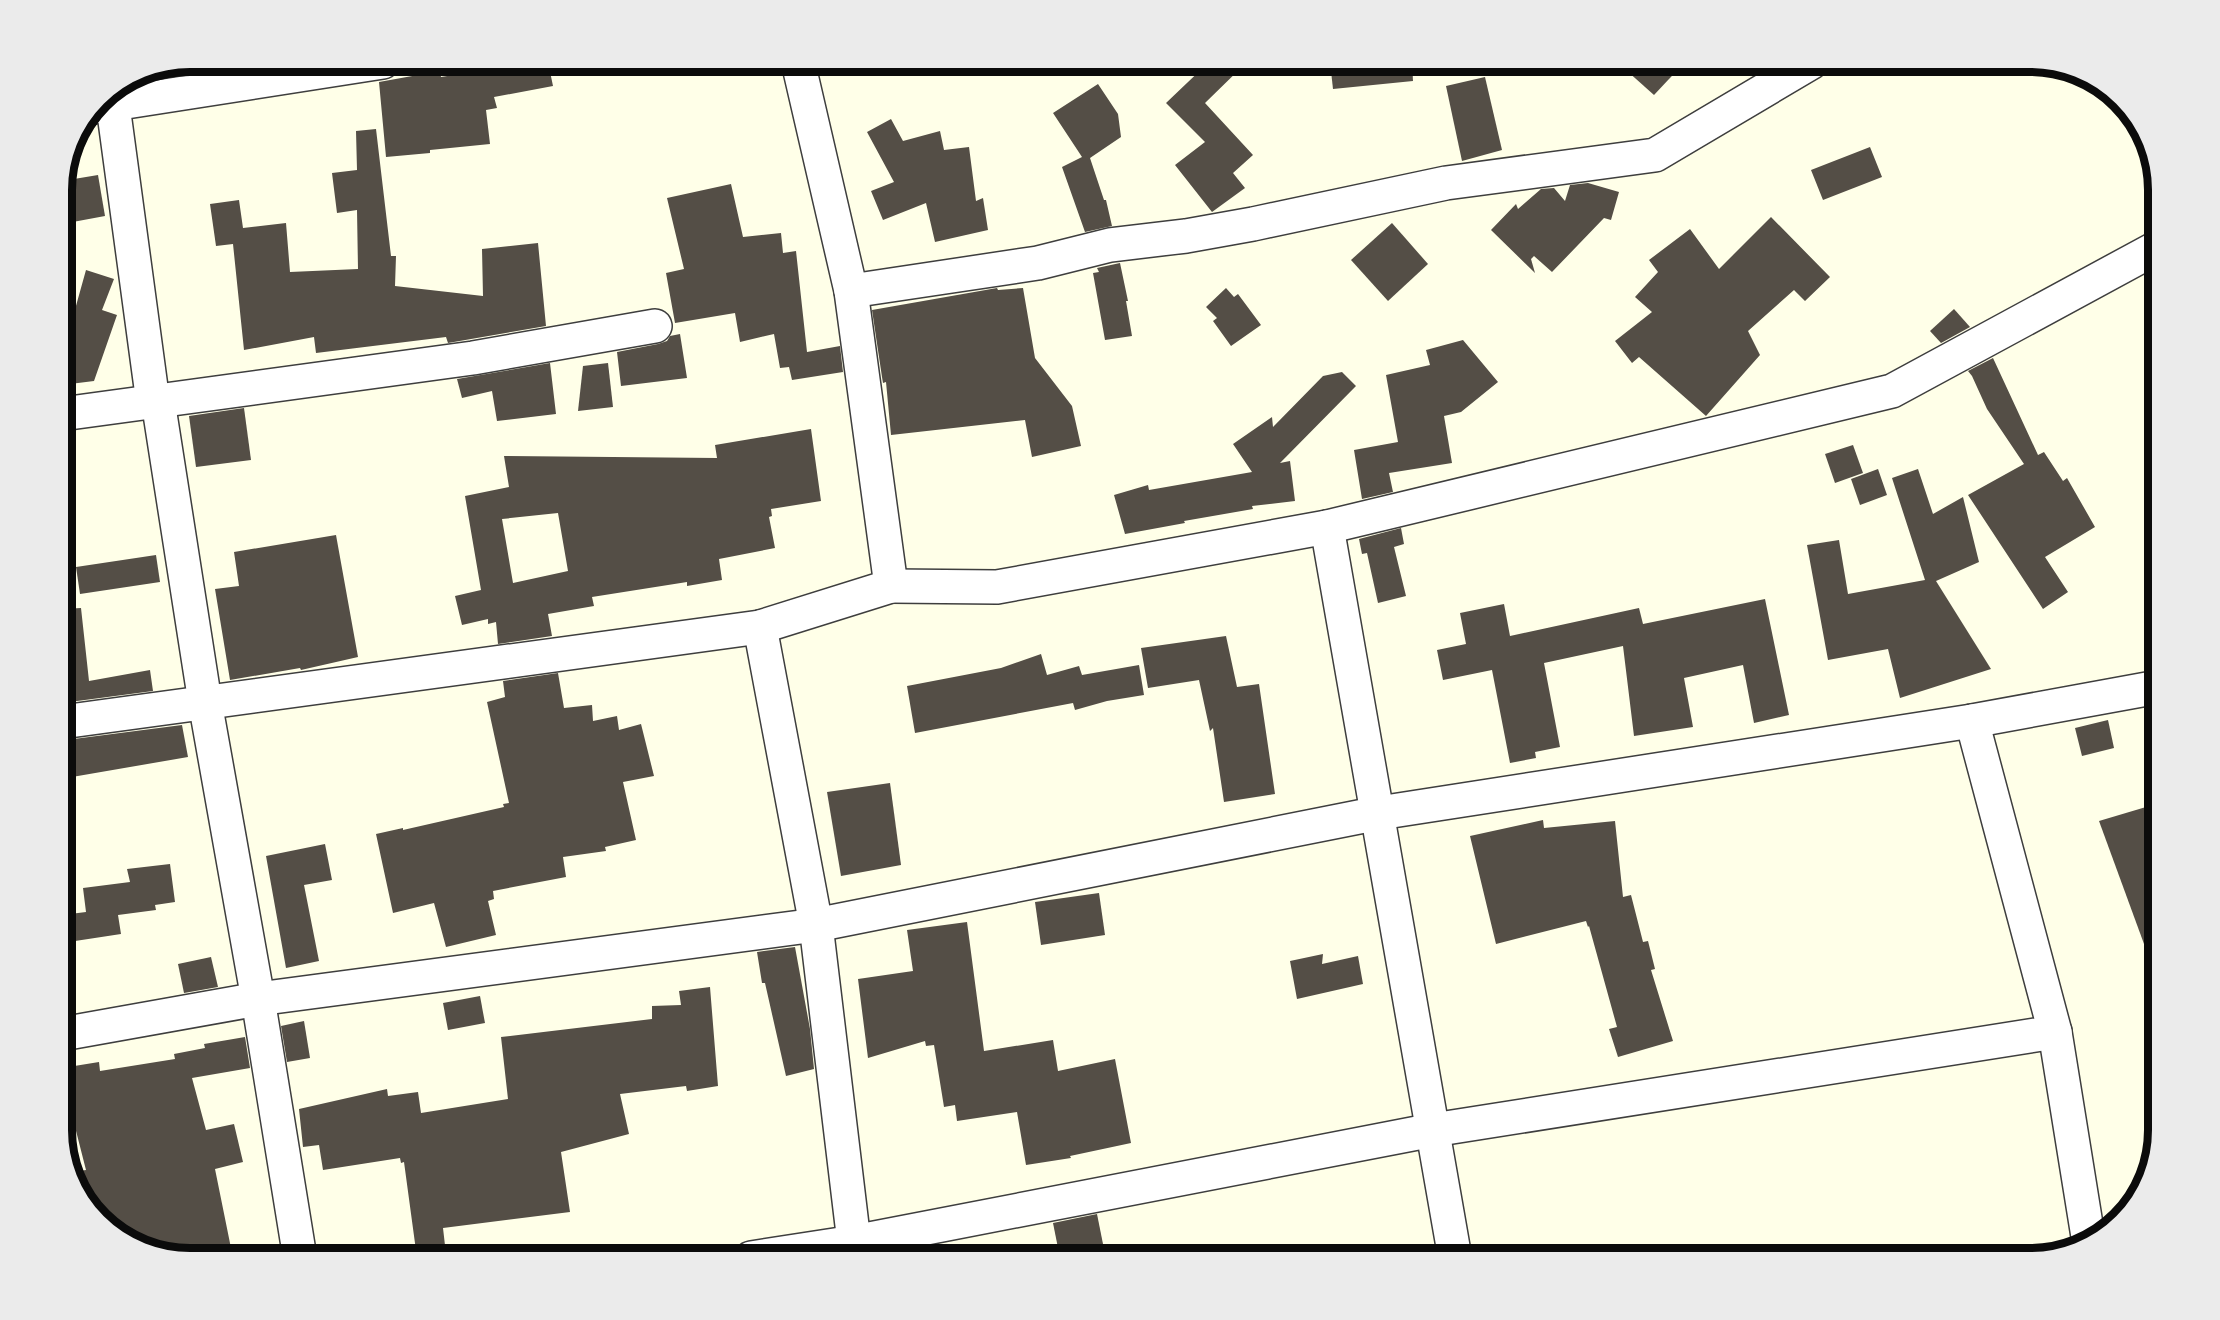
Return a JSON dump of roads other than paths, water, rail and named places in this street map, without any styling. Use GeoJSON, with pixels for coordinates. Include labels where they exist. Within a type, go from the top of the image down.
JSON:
{"type":"FeatureCollection","features":[{"type":"Feature","properties":{"kind":"street"},"geometry":{"type":"LineString","coordinates":[[113,100],[312,72]]}},
{"type":"Feature","properties":{"kind":"street"},"geometry":{"type":"LineString","coordinates":[[800,72],[851,291],[891,586]]}},
{"type":"Feature","properties":{"kind":"street"},"geometry":{"type":"LineString","coordinates":[[851,291],[1038,263],[1110,245],[1186,236],[1242,226],[1446,183],[1655,155],[1795,72]]}},
{"type":"Feature","properties":{"kind":"street"},"geometry":{"type":"LineString","coordinates":[[107,105],[152,395],[158,401],[205,702],[258,999],[298,1248]]}},
{"type":"Feature","properties":{"kind":"street"},"geometry":{"type":"LineString","coordinates":[[72,721],[760,627],[891,586],[997,586],[1327,527],[1892,391],[2148,252]]}},
{"type":"Feature","properties":{"kind":"street"},"geometry":{"type":"LineString","coordinates":[[72,413],[473,358],[655,326]]}},
{"type":"Feature","properties":{"kind":"street"},"geometry":{"type":"LineString","coordinates":[[1327,527],[1379,813],[1453,1248]]}},
{"type":"Feature","properties":{"kind":"street"},"geometry":{"type":"LineString","coordinates":[[760,627],[816,925],[856,1248]]}},
{"type":"Feature","properties":{"kind":"street"},"geometry":{"type":"LineString","coordinates":[[72,1032],[258,999],[816,925],[1379,813],[1972,721],[2148,689]]}},
{"type":"Feature","properties":{"kind":"street"},"geometry":{"type":"LineString","coordinates":[[1972,721],[2055,1032],[2087,1233]]}},
{"type":"Feature","properties":{"kind":"street"},"geometry":{"type":"LineString","coordinates":[[866,1248],[1433,1130],[2055,1032]]}}]}
